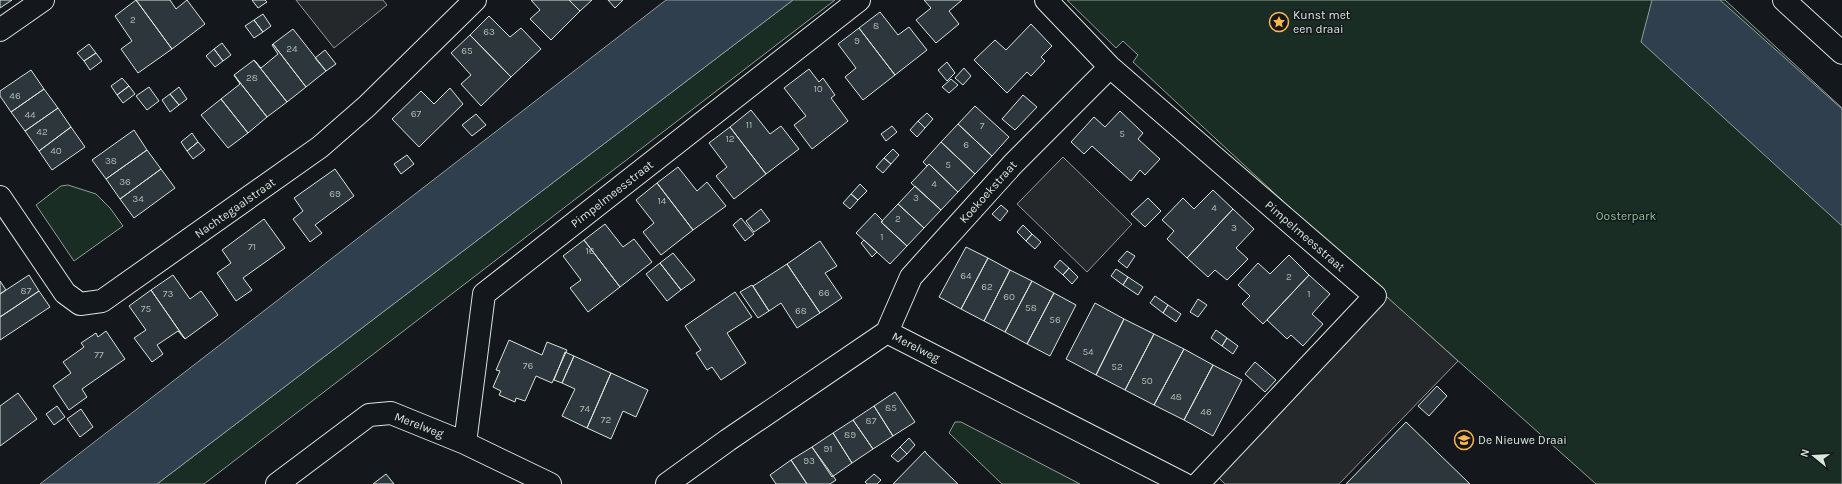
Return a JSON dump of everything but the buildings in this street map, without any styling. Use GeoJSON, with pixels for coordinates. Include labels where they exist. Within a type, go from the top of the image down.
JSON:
{"type":"FeatureCollection","features":[{"type":"Feature","properties":{"kind":"street"},"geometry":{"type":"LineString","coordinates":[[0,30],[42,0]]}},
{"type":"Feature","properties":{"kind":"street","name":"Nachtegaalstraat"},"geometry":{"type":"LineString","coordinates":[[0,197],[65,293],[80,304],[102,301],[320,147],[367,106],[475,0]]}},
{"type":"Feature","properties":{"kind":"street","name":"Pimpelmeesstraat"},"geometry":{"type":"LineString","coordinates":[[465,443],[484,294],[859,0]]}},
{"type":"Feature","properties":{"kind":"street","name":"Pimpelmeesstraat"},"geometry":{"type":"LineString","coordinates":[[1046,0],[1110,67],[1375,296],[1198,484]]}},
{"type":"Feature","properties":{"kind":"street"},"geometry":{"type":"LineString","coordinates":[[1784,0],[1842,53]]}},
{"type":"Feature","properties":{"kind":"street","name":"Koekoekstraat"},"geometry":{"type":"LineString","coordinates":[[888,332],[911,277],[1013,164],[1110,67]]}},
{"type":"Feature","properties":{"kind":"street","name":"Merelweg"},"geometry":{"type":"LineString","coordinates":[[667,484],[728,440],[888,332],[1184,484]]}},
{"type":"Feature","properties":{"kind":"street","name":"Merelweg"},"geometry":{"type":"LineString","coordinates":[[277,484],[369,414],[391,414],[465,443],[550,484]]}},
{"type":"Feature","properties":{"kind":"green space"},"geometry":{"type":"Polygon","coordinates":[[[793,0],[835,0],[204,484],[157,484],[793,0]]]}},
{"type":"Feature","properties":{"kind":"green space","name":"Oosterpark"},"geometry":{"type":"Polygon","coordinates":[[[1067,0],[1725,0],[1842,108],[1842,484],[1596,484],[1381,292],[1133,62],[1138,55],[1123,41],[1116,48],[1067,0]]]}},
{"type":"Feature","properties":{"kind":"green space"},"geometry":{"type":"Polygon","coordinates":[[[68,185],[96,194],[110,208],[123,226],[74,261],[36,205],[61,186],[68,185]]]}},
{"type":"Feature","properties":{"kind":"green space"},"geometry":{"type":"Polygon","coordinates":[[[955,422],[961,422],[1080,484],[1002,484],[949,433],[955,422]]]}},
{"type":"Feature","properties":{"kind":"shaded area"},"geometry":{"type":"Polygon","coordinates":[[[296,0],[383,0],[387,5],[334,48],[296,0]]]}},
{"type":"Feature","properties":{"kind":"shaded area"},"geometry":{"type":"Polygon","coordinates":[[[1063,157],[1132,224],[1087,272],[1017,204],[1063,157]]]}},
{"type":"Feature","properties":{"kind":"shaded area"},"geometry":{"type":"Polygon","coordinates":[[[1387,297],[1458,361],[1339,484],[1225,484],[1217,476],[1387,297]]]}},
{"type":"Feature","properties":{"kind":"water"},"geometry":{"type":"Polygon","coordinates":[[[666,0],[793,0],[157,484],[40,484],[666,0]]]}},
{"type":"Feature","properties":{"kind":"water"},"geometry":{"type":"Polygon","coordinates":[[[1652,0],[1720,0],[1842,109],[1842,226],[1641,42],[1652,0]]]}},
{"type":"Feature","properties":{"kind":"place","name":"Kunst met een draai"},"geometry":{"type":"Point","coordinates":[1279,22]}},
{"type":"Feature","properties":{"kind":"place","name":"De Nieuwe Draai"},"geometry":{"type":"Point","coordinates":[1464,440]}}]}
